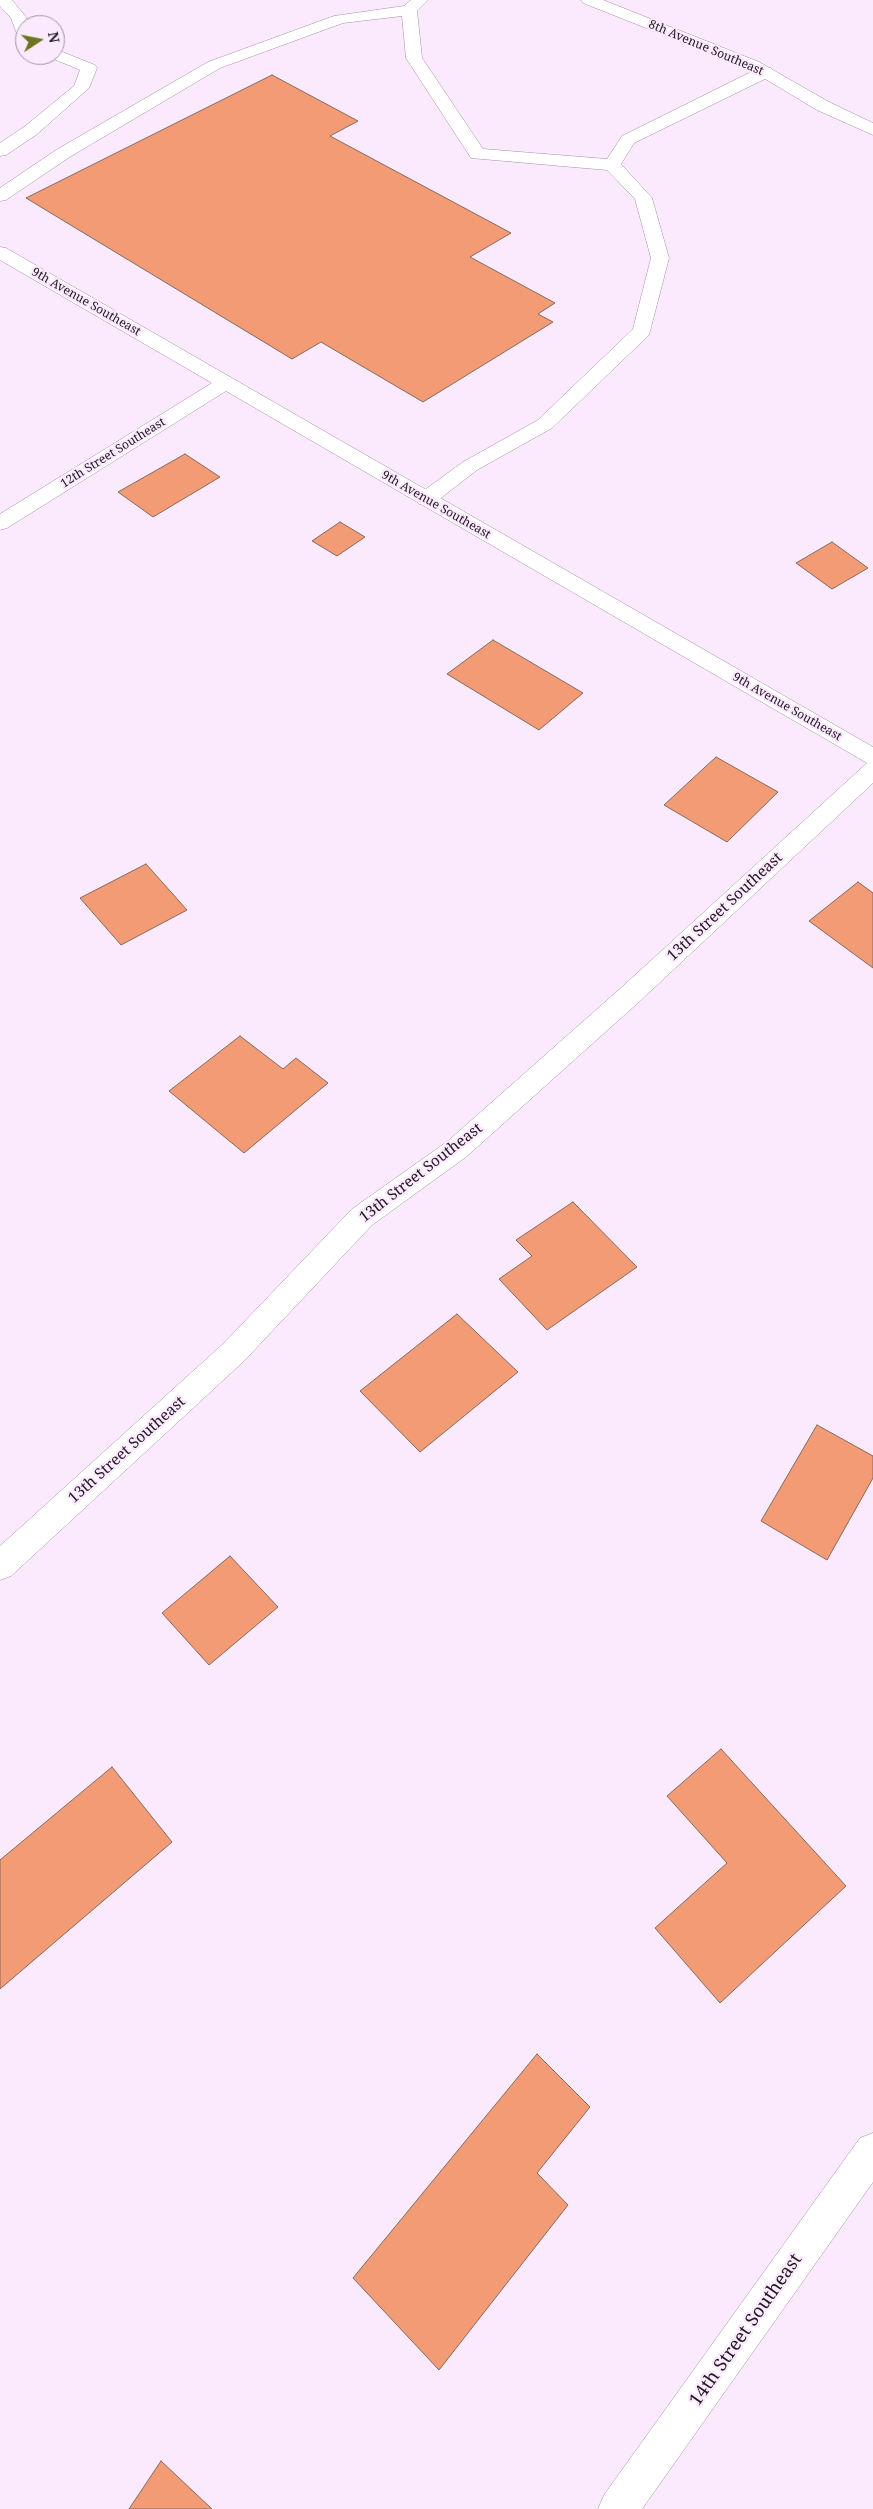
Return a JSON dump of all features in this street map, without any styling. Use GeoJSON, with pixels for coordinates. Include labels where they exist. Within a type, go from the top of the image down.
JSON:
{"type":"FeatureCollection","features":[{"type":"Feature","properties":{"kind":"street"},"geometry":{"type":"LineString","coordinates":[[3,0],[16,15]]}},
{"type":"Feature","properties":{"kind":"street","name":"8th Avenue Southeast"},"geometry":{"type":"LineString","coordinates":[[589,0],[704,44],[765,72],[823,106],[873,130]]}},
{"type":"Feature","properties":{"kind":"street"},"geometry":{"type":"LineString","coordinates":[[0,196],[62,154],[214,65],[340,19],[415,5],[414,58],[476,154],[612,166],[643,198],[660,258],[642,331],[545,424],[470,466],[426,499]]}},
{"type":"Feature","properties":{"kind":"street"},"geometry":{"type":"LineString","coordinates":[[0,151],[30,131],[80,88],[88,68],[65,58]]}},
{"type":"Feature","properties":{"kind":"street"},"geometry":{"type":"LineString","coordinates":[[612,166],[628,140],[765,72]]}},
{"type":"Feature","properties":{"kind":"street","name":"9th Avenue Southeast"},"geometry":{"type":"LineString","coordinates":[[0,252],[873,757]]}},
{"type":"Feature","properties":{"kind":"street","name":"12th Street Southeast"},"geometry":{"type":"LineString","coordinates":[[0,523],[226,383]]}},
{"type":"Feature","properties":{"kind":"street","name":"13th Street Southeast"},"geometry":{"type":"LineString","coordinates":[[0,1566],[234,1352],[362,1218],[457,1149],[631,994],[873,770]]}},
{"type":"Feature","properties":{"kind":"street","name":"14th Street Southeast"},"geometry":{"type":"LineString","coordinates":[[618,2509],[873,2151]]}},
{"type":"Feature","properties":{"kind":"building"},"geometry":{"type":"Polygon","coordinates":[[[272,75],[358,121],[330,136],[511,233],[470,257],[555,303],[538,314],[553,322],[423,402],[321,342],[292,359],[26,198],[272,75]]]}},
{"type":"Feature","properties":{"kind":"building"},"geometry":{"type":"Polygon","coordinates":[[[185,454],[220,477],[153,517],[118,492],[185,454]]]}},
{"type":"Feature","properties":{"kind":"building"},"geometry":{"type":"Polygon","coordinates":[[[340,522],[365,537],[337,556],[312,541],[340,522]]]}},
{"type":"Feature","properties":{"kind":"building"},"geometry":{"type":"Polygon","coordinates":[[[832,542],[868,568],[832,589],[796,563],[832,542]]]}},
{"type":"Feature","properties":{"kind":"building"},"geometry":{"type":"Polygon","coordinates":[[[493,640],[583,693],[539,730],[447,674],[493,640]]]}},
{"type":"Feature","properties":{"kind":"building"},"geometry":{"type":"Polygon","coordinates":[[[716,757],[778,792],[727,842],[664,805],[716,757]]]}},
{"type":"Feature","properties":{"kind":"building"},"geometry":{"type":"Polygon","coordinates":[[[146,864],[187,910],[121,945],[80,898],[146,864]]]}},
{"type":"Feature","properties":{"kind":"building"},"geometry":{"type":"Polygon","coordinates":[[[858,882],[873,893],[873,968],[809,921],[858,882]]]}},
{"type":"Feature","properties":{"kind":"building"},"geometry":{"type":"Polygon","coordinates":[[[240,1036],[283,1069],[296,1058],[328,1083],[244,1153],[169,1091],[240,1036]]]}},
{"type":"Feature","properties":{"kind":"building"},"geometry":{"type":"Polygon","coordinates":[[[573,1202],[637,1267],[547,1330],[499,1279],[532,1256],[516,1240],[573,1202]]]}},
{"type":"Feature","properties":{"kind":"building"},"geometry":{"type":"Polygon","coordinates":[[[457,1314],[518,1372],[420,1452],[360,1391],[457,1314]]]}},
{"type":"Feature","properties":{"kind":"building"},"geometry":{"type":"Polygon","coordinates":[[[817,1425],[873,1456],[873,1478],[827,1560],[761,1521],[817,1425]]]}},
{"type":"Feature","properties":{"kind":"building"},"geometry":{"type":"Polygon","coordinates":[[[230,1556],[278,1607],[209,1665],[162,1613],[230,1556]]]}},
{"type":"Feature","properties":{"kind":"building"},"geometry":{"type":"Polygon","coordinates":[[[721,1749],[846,1886],[720,2003],[655,1928],[727,1863],[667,1796],[721,1749]]]}},
{"type":"Feature","properties":{"kind":"building"},"geometry":{"type":"Polygon","coordinates":[[[112,1767],[172,1842],[0,1989],[0,1860],[112,1767]]]}},
{"type":"Feature","properties":{"kind":"building"},"geometry":{"type":"Polygon","coordinates":[[[537,2054],[590,2107],[537,2173],[568,2205],[439,2370],[353,2278],[537,2054]]]}},
{"type":"Feature","properties":{"kind":"building"},"geometry":{"type":"Polygon","coordinates":[[[161,2461],[212,2509],[129,2509],[161,2461]]]}}]}
